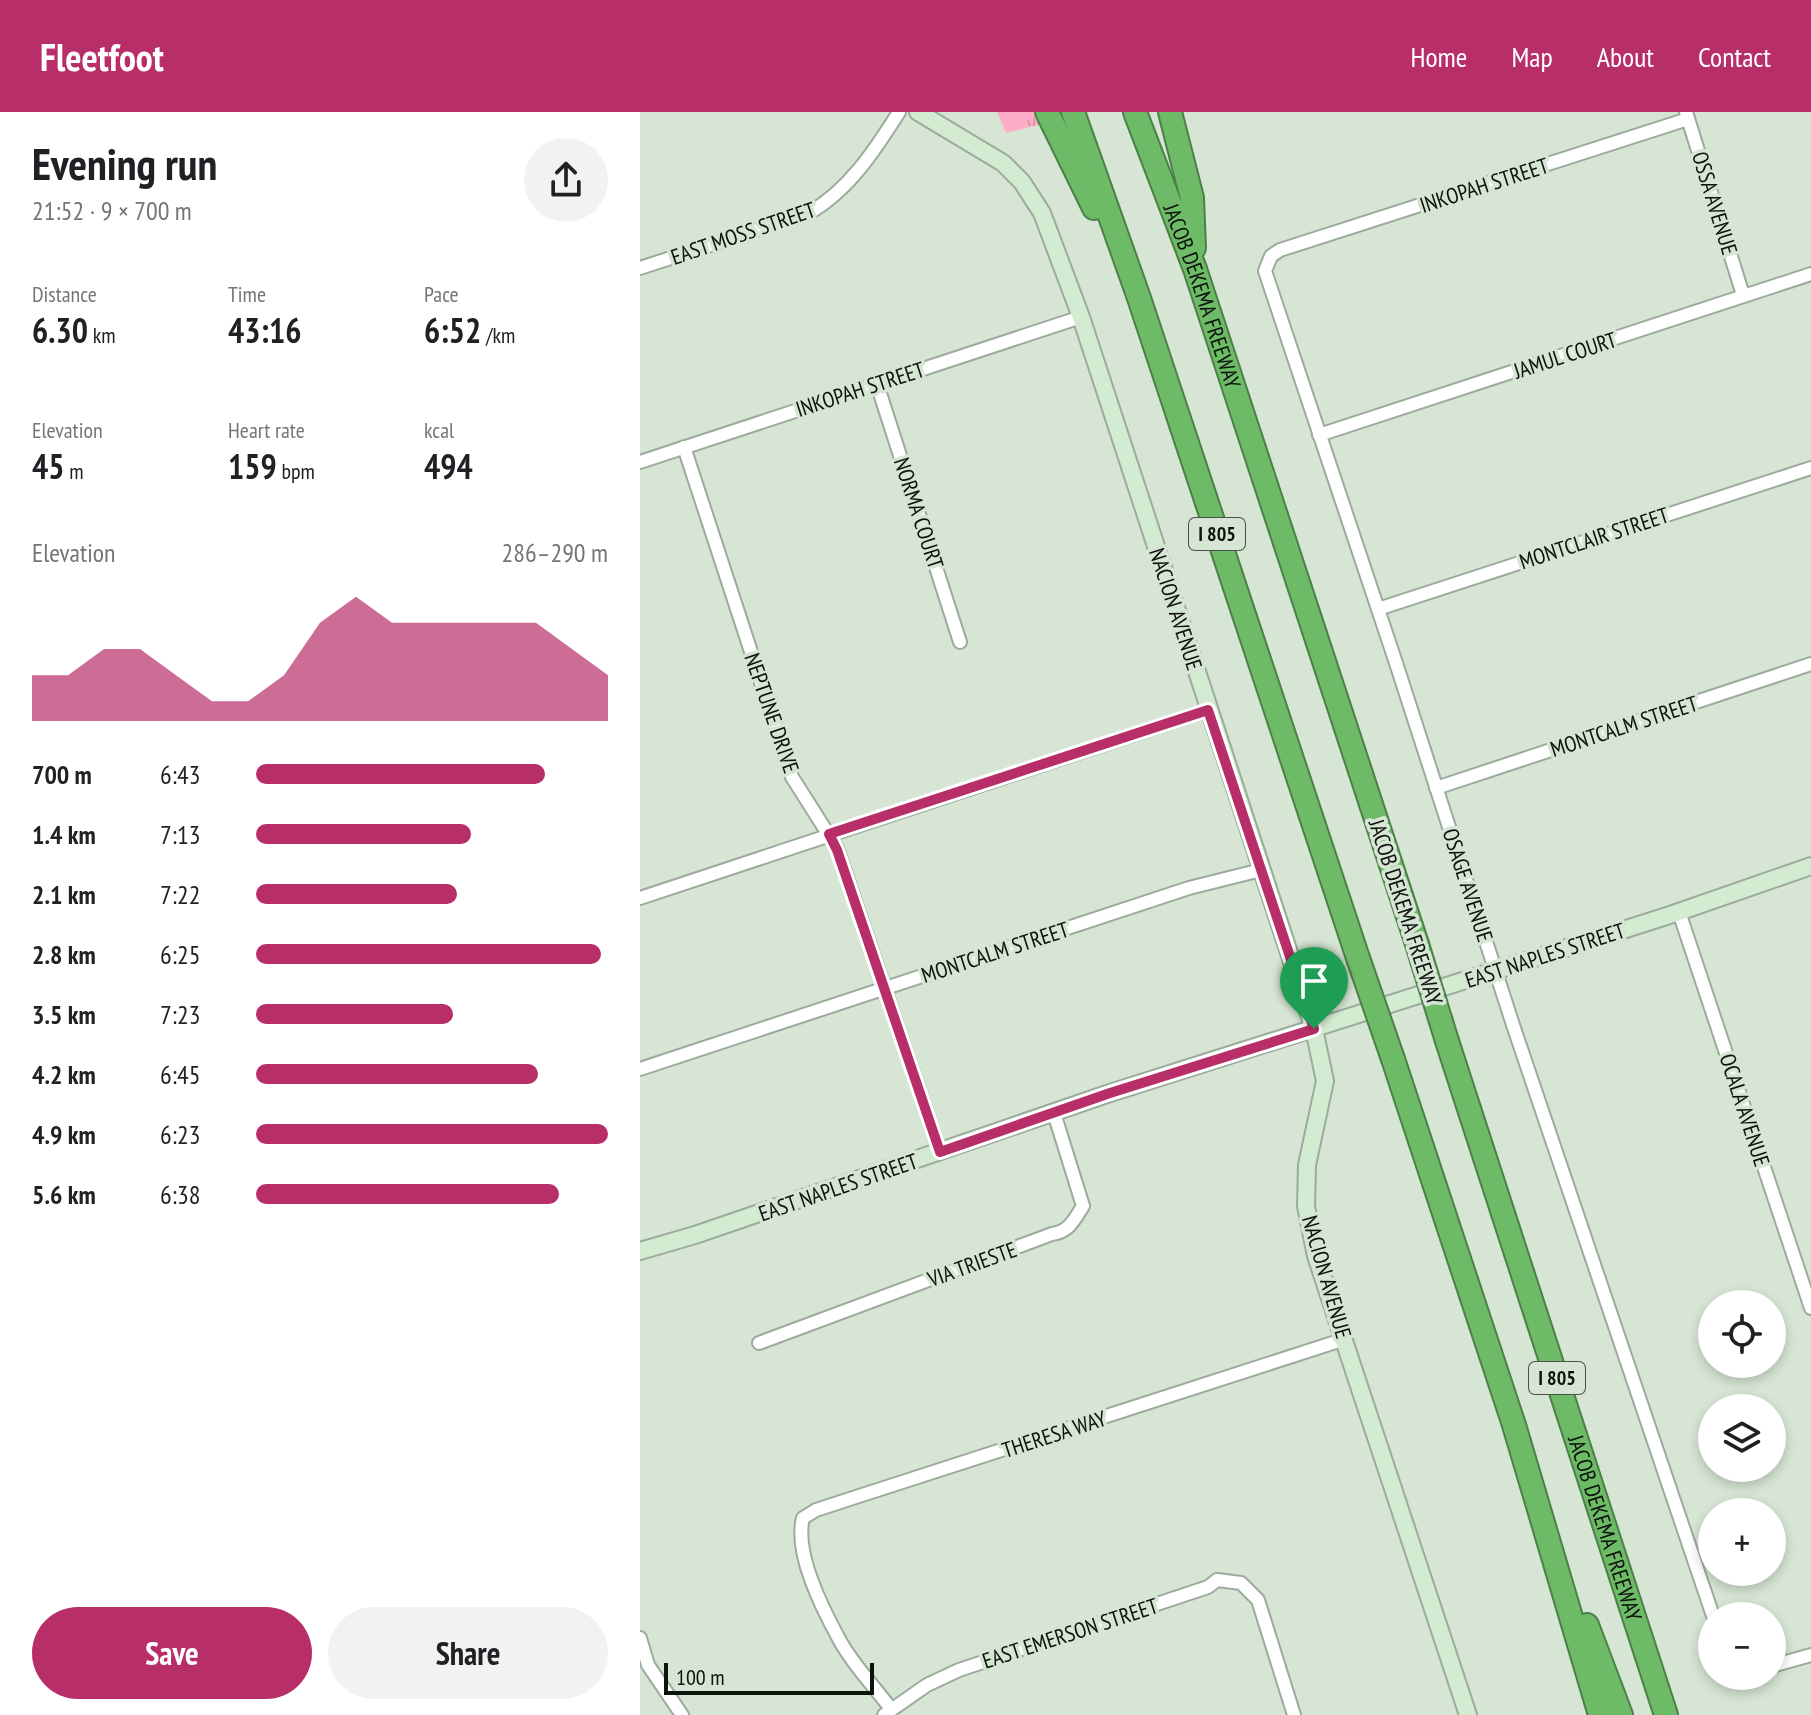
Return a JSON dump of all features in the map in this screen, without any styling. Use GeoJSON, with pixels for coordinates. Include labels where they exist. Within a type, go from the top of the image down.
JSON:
{"type":"FeatureCollection","features":[{"type":"Feature","properties":{"kind":"highway"},"geometry":{"type":"LineString","coordinates":[[1047,112],[1139,298]]}},
{"type":"Feature","properties":{"kind":"highway","name":"I 805"},"geometry":{"type":"LineString","coordinates":[[1073,112],[1139,298],[1514,1425],[1600,1715]]}},
{"type":"Feature","properties":{"kind":"highway","name":"JACOB DEKEMA FREEWAY"},"geometry":{"type":"LineString","coordinates":[[1135,112],[1195,269],[1666,1715]]}},
{"type":"Feature","properties":{"kind":"highway"},"geometry":{"type":"LineString","coordinates":[[1170,112],[1192,198],[1195,269]]}},
{"type":"Feature","properties":{"kind":"highway"},"geometry":{"type":"LineString","coordinates":[[1447,1041],[1652,1715]]}},
{"type":"Feature","properties":{"kind":"highway"},"geometry":{"type":"LineString","coordinates":[[1514,1425],[1621,1715]]}},
{"type":"Feature","properties":{"kind":"street","name":"EAST MOSS STREET"},"geometry":{"type":"LineString","coordinates":[[640,268],[809,213],[826,204],[852,179],[899,112]]}},
{"type":"Feature","properties":{"kind":"street","name":"NACION AVENUE"},"geometry":{"type":"LineString","coordinates":[[918,112],[1003,163],[1022,182],[1042,213],[1081,317],[1314,1029],[1325,1081],[1307,1165],[1306,1206],[1316,1256],[1468,1715]]}},
{"type":"Feature","properties":{"kind":"street","name":"INKOPAH STREET"},"geometry":{"type":"LineString","coordinates":[[1280,250],[1687,115]]}},
{"type":"Feature","properties":{"kind":"street","name":"OSSA AVENUE"},"geometry":{"type":"LineString","coordinates":[[1687,115],[1743,295]]}},
{"type":"Feature","properties":{"kind":"street","name":"OSAGE AVENUE"},"geometry":{"type":"LineString","coordinates":[[1280,250],[1271,256],[1265,271],[1708,1602]]}},
{"type":"Feature","properties":{"kind":"street","name":"JAMUL COURT"},"geometry":{"type":"LineString","coordinates":[[1319,435],[1811,274]]}},
{"type":"Feature","properties":{"kind":"street","name":"INKOPAH STREET"},"geometry":{"type":"LineString","coordinates":[[640,462],[1081,317]]}},
{"type":"Feature","properties":{"kind":"street","name":"NORMA COURT"},"geometry":{"type":"LineString","coordinates":[[877,384],[960,642]]}},
{"type":"Feature","properties":{"kind":"street","name":"NEPTUNE DRIVE"},"geometry":{"type":"LineString","coordinates":[[684,447],[792,777],[837,850],[940,1152]]}},
{"type":"Feature","properties":{"kind":"street","name":"MONTCLAIR STREET"},"geometry":{"type":"LineString","coordinates":[[1378,609],[1811,468]]}},
{"type":"Feature","properties":{"kind":"street","name":"MONTCALM STREET"},"geometry":{"type":"LineString","coordinates":[[1436,788],[1811,664]]}},
{"type":"Feature","properties":{"kind":"street"},"geometry":{"type":"LineString","coordinates":[[640,898],[1208,710]]}},
{"type":"Feature","properties":{"kind":"street","name":"EAST NAPLES STREET"},"geometry":{"type":"LineString","coordinates":[[640,1251],[1054,1113],[1679,912],[1811,866]]}},
{"type":"Feature","properties":{"kind":"street","name":"MONTCALM STREET"},"geometry":{"type":"LineString","coordinates":[[640,1069],[1189,888],[1261,870]]}},
{"type":"Feature","properties":{"kind":"street","name":"OCALA AVENUE"},"geometry":{"type":"LineString","coordinates":[[1679,912],[1811,1308]]}},
{"type":"Feature","properties":{"kind":"street","name":"VIA TRIESTE"},"geometry":{"type":"LineString","coordinates":[[759,1343],[1061,1233],[1071,1226],[1083,1206],[1054,1113]]}},
{"type":"Feature","properties":{"kind":"street","name":"THERESA WAY"},"geometry":{"type":"LineString","coordinates":[[888,1712],[840,1642],[810,1575],[800,1531],[803,1518],[816,1510],[1345,1339]]}},
{"type":"Feature","properties":{"kind":"street","name":"EAST EMERSON STREET"},"geometry":{"type":"LineString","coordinates":[[888,1712],[927,1685],[959,1670],[1208,1587],[1217,1580],[1241,1583],[1258,1600],[1294,1715]]}},
{"type":"Feature","properties":{"kind":"street"},"geometry":{"type":"LineString","coordinates":[[640,1638],[648,1665],[682,1715]]}},
{"type":"Feature","properties":{"kind":"street"},"geometry":{"type":"LineString","coordinates":[[1786,1662],[1811,1655]]}},
{"type":"Feature","properties":{"kind":"green space"},"geometry":{"type":"Polygon","coordinates":[[[997,112],[1090,112],[1006,133],[997,112]]]}},
{"type":"Feature","properties":{"kind":"route"},"geometry":{"type":"LineString","coordinates":[[1208,710],[1314,1029],[1234,1052],[940,1152],[829,834],[1208,710]]}}]}
